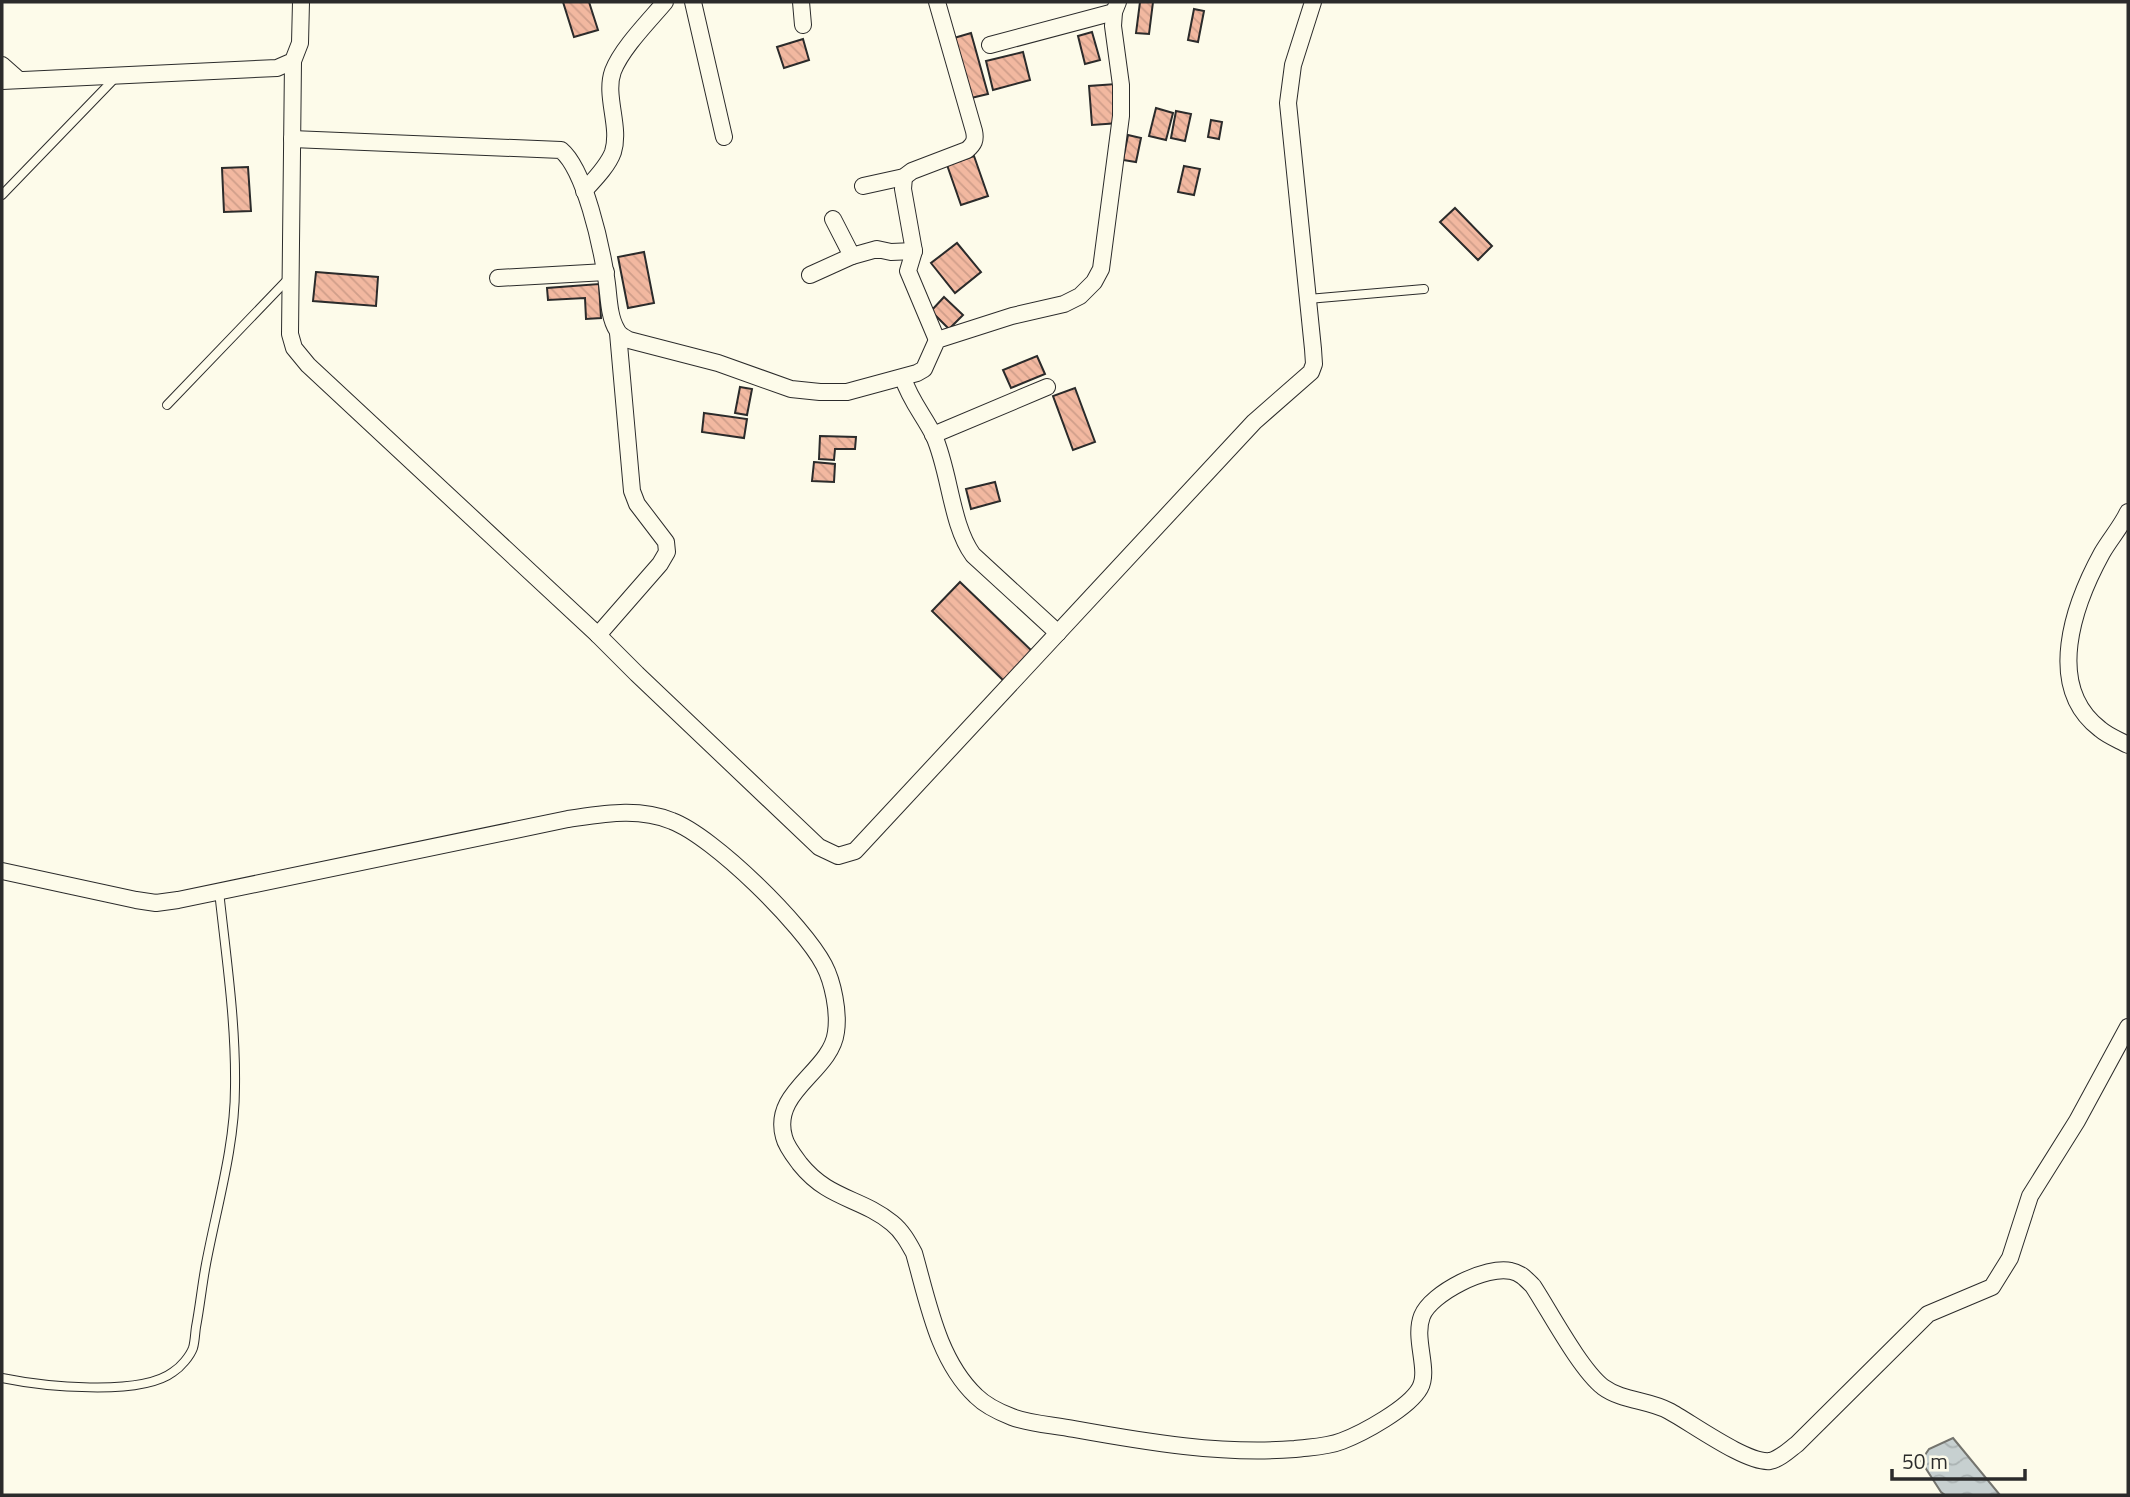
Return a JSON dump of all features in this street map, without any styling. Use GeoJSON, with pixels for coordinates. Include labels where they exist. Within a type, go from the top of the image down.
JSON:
{"type":"FeatureCollection","features":[{"type":"Feature","properties":{"kind":"street"},"geometry":{"type":"LineString","coordinates":[[301,2],[300,43],[293,61],[290,334],[294,348],[308,365],[598,635],[819,847],[838,856],[855,851],[1254,422],[1311,372],[1314,356],[1288,103],[1293,65],[1313,2]]}},
{"type":"Feature","properties":{"kind":"street"},"geometry":{"type":"LineString","coordinates":[[584,191],[612,153],[615,139],[611,84],[613,71],[665,2]]}},
{"type":"Feature","properties":{"kind":"street"},"geometry":{"type":"LineString","coordinates":[[693,2],[724,137]]}},
{"type":"Feature","properties":{"kind":"street"},"geometry":{"type":"LineString","coordinates":[[801,2],[803,26]]}},
{"type":"Feature","properties":{"kind":"street"},"geometry":{"type":"LineString","coordinates":[[863,186],[904,177],[973,145],[976,137],[937,2]]}},
{"type":"Feature","properties":{"kind":"street"},"geometry":{"type":"LineString","coordinates":[[937,340],[1012,316],[1064,304],[1080,296],[1098,276],[1107,236],[1121,116],[1121,85],[1113,26],[1117,4],[990,45]]}},
{"type":"Feature","properties":{"kind":"street"},"geometry":{"type":"LineString","coordinates":[[2,81],[119,74],[254,71],[276,68],[293,61]]}},
{"type":"Feature","properties":{"kind":"street"},"geometry":{"type":"LineString","coordinates":[[2,65],[19,80]]}},
{"type":"Feature","properties":{"kind":"street"},"geometry":{"type":"LineString","coordinates":[[292,139],[561,150],[571,158],[584,191],[606,272],[613,321],[618,333],[632,491],[637,504],[666,542],[667,552],[660,564],[598,635]]}},
{"type":"Feature","properties":{"kind":"street"},"geometry":{"type":"LineString","coordinates":[[618,333],[629,340],[718,363],[791,389],[820,393],[847,392],[904,378],[924,369],[937,340],[908,271],[914,251],[903,189],[904,177]]}},
{"type":"Feature","properties":{"kind":"street"},"geometry":{"type":"LineString","coordinates":[[833,219],[852,256]]}},
{"type":"Feature","properties":{"kind":"street"},"geometry":{"type":"LineString","coordinates":[[810,275],[852,256],[877,249],[891,252],[914,251]]}},
{"type":"Feature","properties":{"kind":"street"},"geometry":{"type":"LineString","coordinates":[[498,278],[606,272]]}},
{"type":"Feature","properties":{"kind":"street"},"geometry":{"type":"LineString","coordinates":[[904,378],[908,394],[933,435],[947,472],[964,543],[973,555],[1058,633]]}},
{"type":"Feature","properties":{"kind":"street"},"geometry":{"type":"LineString","coordinates":[[933,435],[1047,387]]}},
{"type":"Feature","properties":{"kind":"street"},"geometry":{"type":"LineString","coordinates":[[2127,517],[2103,550],[2084,587],[2069,642],[2067,668],[2073,691],[2085,714],[2100,729],[2128,745]]}},
{"type":"Feature","properties":{"kind":"street"},"geometry":{"type":"LineString","coordinates":[[2,871],[156,902],[556,821],[614,812],[655,815],[690,830],[729,859],[800,930],[825,966],[832,990],[836,1032],[832,1047],[792,1096],[783,1112],[783,1135],[798,1161],[824,1189],[882,1216],[894,1224],[908,1241],[943,1347],[952,1368],[965,1385],[992,1409],[1015,1418],[1094,1433],[1245,1451],[1305,1448],[1339,1442],[1403,1406],[1422,1386],[1418,1330],[1426,1306],[1481,1273],[1511,1270],[1522,1275],[1533,1286],[1590,1374],[1603,1387],[1668,1410],[1739,1452],[1770,1461],[1797,1444],[1921,1320],[1948,1305],[1992,1287],[2010,1258],[2030,1196],[2077,1121],[2128,1027]]}},
{"type":"Feature","properties":{"kind":"lane"},"geometry":{"type":"LineString","coordinates":[[2,195],[119,74]]}},
{"type":"Feature","properties":{"kind":"lane"},"geometry":{"type":"LineString","coordinates":[[167,405],[290,277]]}},
{"type":"Feature","properties":{"kind":"lane"},"geometry":{"type":"LineString","coordinates":[[1308,299],[1424,289]]}},
{"type":"Feature","properties":{"kind":"lane"},"geometry":{"type":"LineString","coordinates":[[2,1378],[66,1387],[141,1384],[173,1372],[193,1348],[229,1146],[236,1088],[219,891]]}},
{"type":"Feature","properties":{"kind":"water"},"geometry":{"type":"Polygon","coordinates":[[[1953,1438],[2000,1495],[1945,1495],[1941,1492],[1921,1461],[1929,1449],[1953,1438]]]}},
{"type":"Feature","properties":{"kind":"building"},"geometry":{"type":"Polygon","coordinates":[[[563,2],[589,2],[598,30],[574,37],[563,2]]]}},
{"type":"Feature","properties":{"kind":"building"},"geometry":{"type":"Polygon","coordinates":[[[1140,2],[1153,2],[1149,34],[1136,33],[1140,2]]]}},
{"type":"Feature","properties":{"kind":"building"},"geometry":{"type":"Polygon","coordinates":[[[1194,9],[1204,11],[1198,42],[1188,40],[1194,9]]]}},
{"type":"Feature","properties":{"kind":"building"},"geometry":{"type":"Polygon","coordinates":[[[1092,32],[1100,60],[1085,64],[1078,36],[1092,32]]]}},
{"type":"Feature","properties":{"kind":"building"},"geometry":{"type":"Polygon","coordinates":[[[971,33],[988,94],[971,98],[954,38],[971,33]]]}},
{"type":"Feature","properties":{"kind":"building"},"geometry":{"type":"Polygon","coordinates":[[[803,39],[809,60],[784,68],[777,47],[803,39]]]}},
{"type":"Feature","properties":{"kind":"building"},"geometry":{"type":"Polygon","coordinates":[[[1023,52],[1030,80],[993,90],[986,61],[1023,52]]]}},
{"type":"Feature","properties":{"kind":"building"},"geometry":{"type":"Polygon","coordinates":[[[1116,84],[1119,123],[1092,125],[1089,86],[1116,84]]]}},
{"type":"Feature","properties":{"kind":"building"},"geometry":{"type":"Polygon","coordinates":[[[1156,108],[1173,113],[1166,140],[1149,136],[1156,108]]]}},
{"type":"Feature","properties":{"kind":"building"},"geometry":{"type":"Polygon","coordinates":[[[1176,111],[1191,114],[1185,141],[1171,138],[1176,111]]]}},
{"type":"Feature","properties":{"kind":"building"},"geometry":{"type":"Polygon","coordinates":[[[1211,120],[1222,122],[1219,139],[1208,137],[1211,120]]]}},
{"type":"Feature","properties":{"kind":"building"},"geometry":{"type":"Polygon","coordinates":[[[1128,135],[1141,138],[1136,162],[1123,160],[1128,135]]]}},
{"type":"Feature","properties":{"kind":"building"},"geometry":{"type":"Polygon","coordinates":[[[974,156],[988,196],[961,205],[947,165],[974,156]]]}},
{"type":"Feature","properties":{"kind":"building"},"geometry":{"type":"Polygon","coordinates":[[[1184,166],[1200,169],[1194,195],[1178,192],[1184,166]]]}},
{"type":"Feature","properties":{"kind":"building"},"geometry":{"type":"Polygon","coordinates":[[[248,167],[251,211],[224,212],[222,168],[248,167]]]}},
{"type":"Feature","properties":{"kind":"building"},"geometry":{"type":"Polygon","coordinates":[[[1455,208],[1492,246],[1478,260],[1440,222],[1455,208]]]}},
{"type":"Feature","properties":{"kind":"building"},"geometry":{"type":"Polygon","coordinates":[[[957,243],[981,272],[955,293],[931,263],[957,243]]]}},
{"type":"Feature","properties":{"kind":"building"},"geometry":{"type":"Polygon","coordinates":[[[644,252],[654,303],[628,308],[618,257],[644,252]]]}},
{"type":"Feature","properties":{"kind":"building"},"geometry":{"type":"Polygon","coordinates":[[[316,272],[378,277],[376,306],[313,301],[316,272]]]}},
{"type":"Feature","properties":{"kind":"building"},"geometry":{"type":"Polygon","coordinates":[[[599,284],[601,318],[586,319],[585,298],[548,300],[547,288],[599,284]]]}},
{"type":"Feature","properties":{"kind":"building"},"geometry":{"type":"Polygon","coordinates":[[[944,297],[963,315],[949,329],[931,311],[944,297]]]}},
{"type":"Feature","properties":{"kind":"building"},"geometry":{"type":"Polygon","coordinates":[[[1037,356],[1045,374],[1011,388],[1003,370],[1037,356]]]}},
{"type":"Feature","properties":{"kind":"building"},"geometry":{"type":"Polygon","coordinates":[[[740,387],[752,389],[747,415],[735,413],[740,387]]]}},
{"type":"Feature","properties":{"kind":"building"},"geometry":{"type":"Polygon","coordinates":[[[1075,388],[1095,442],[1073,450],[1053,396],[1075,388]]]}},
{"type":"Feature","properties":{"kind":"building"},"geometry":{"type":"Polygon","coordinates":[[[704,413],[747,419],[744,438],[702,432],[704,413]]]}},
{"type":"Feature","properties":{"kind":"building"},"geometry":{"type":"Polygon","coordinates":[[[820,436],[856,437],[855,449],[835,449],[834,460],[819,459],[820,436]]]}},
{"type":"Feature","properties":{"kind":"building"},"geometry":{"type":"Polygon","coordinates":[[[814,462],[835,464],[834,482],[812,481],[814,462]]]}},
{"type":"Feature","properties":{"kind":"building"},"geometry":{"type":"Polygon","coordinates":[[[995,482],[1000,501],[971,509],[966,489],[995,482]]]}},
{"type":"Feature","properties":{"kind":"building"},"geometry":{"type":"Polygon","coordinates":[[[960,582],[1034,653],[1006,683],[932,611],[960,582]]]}}]}
